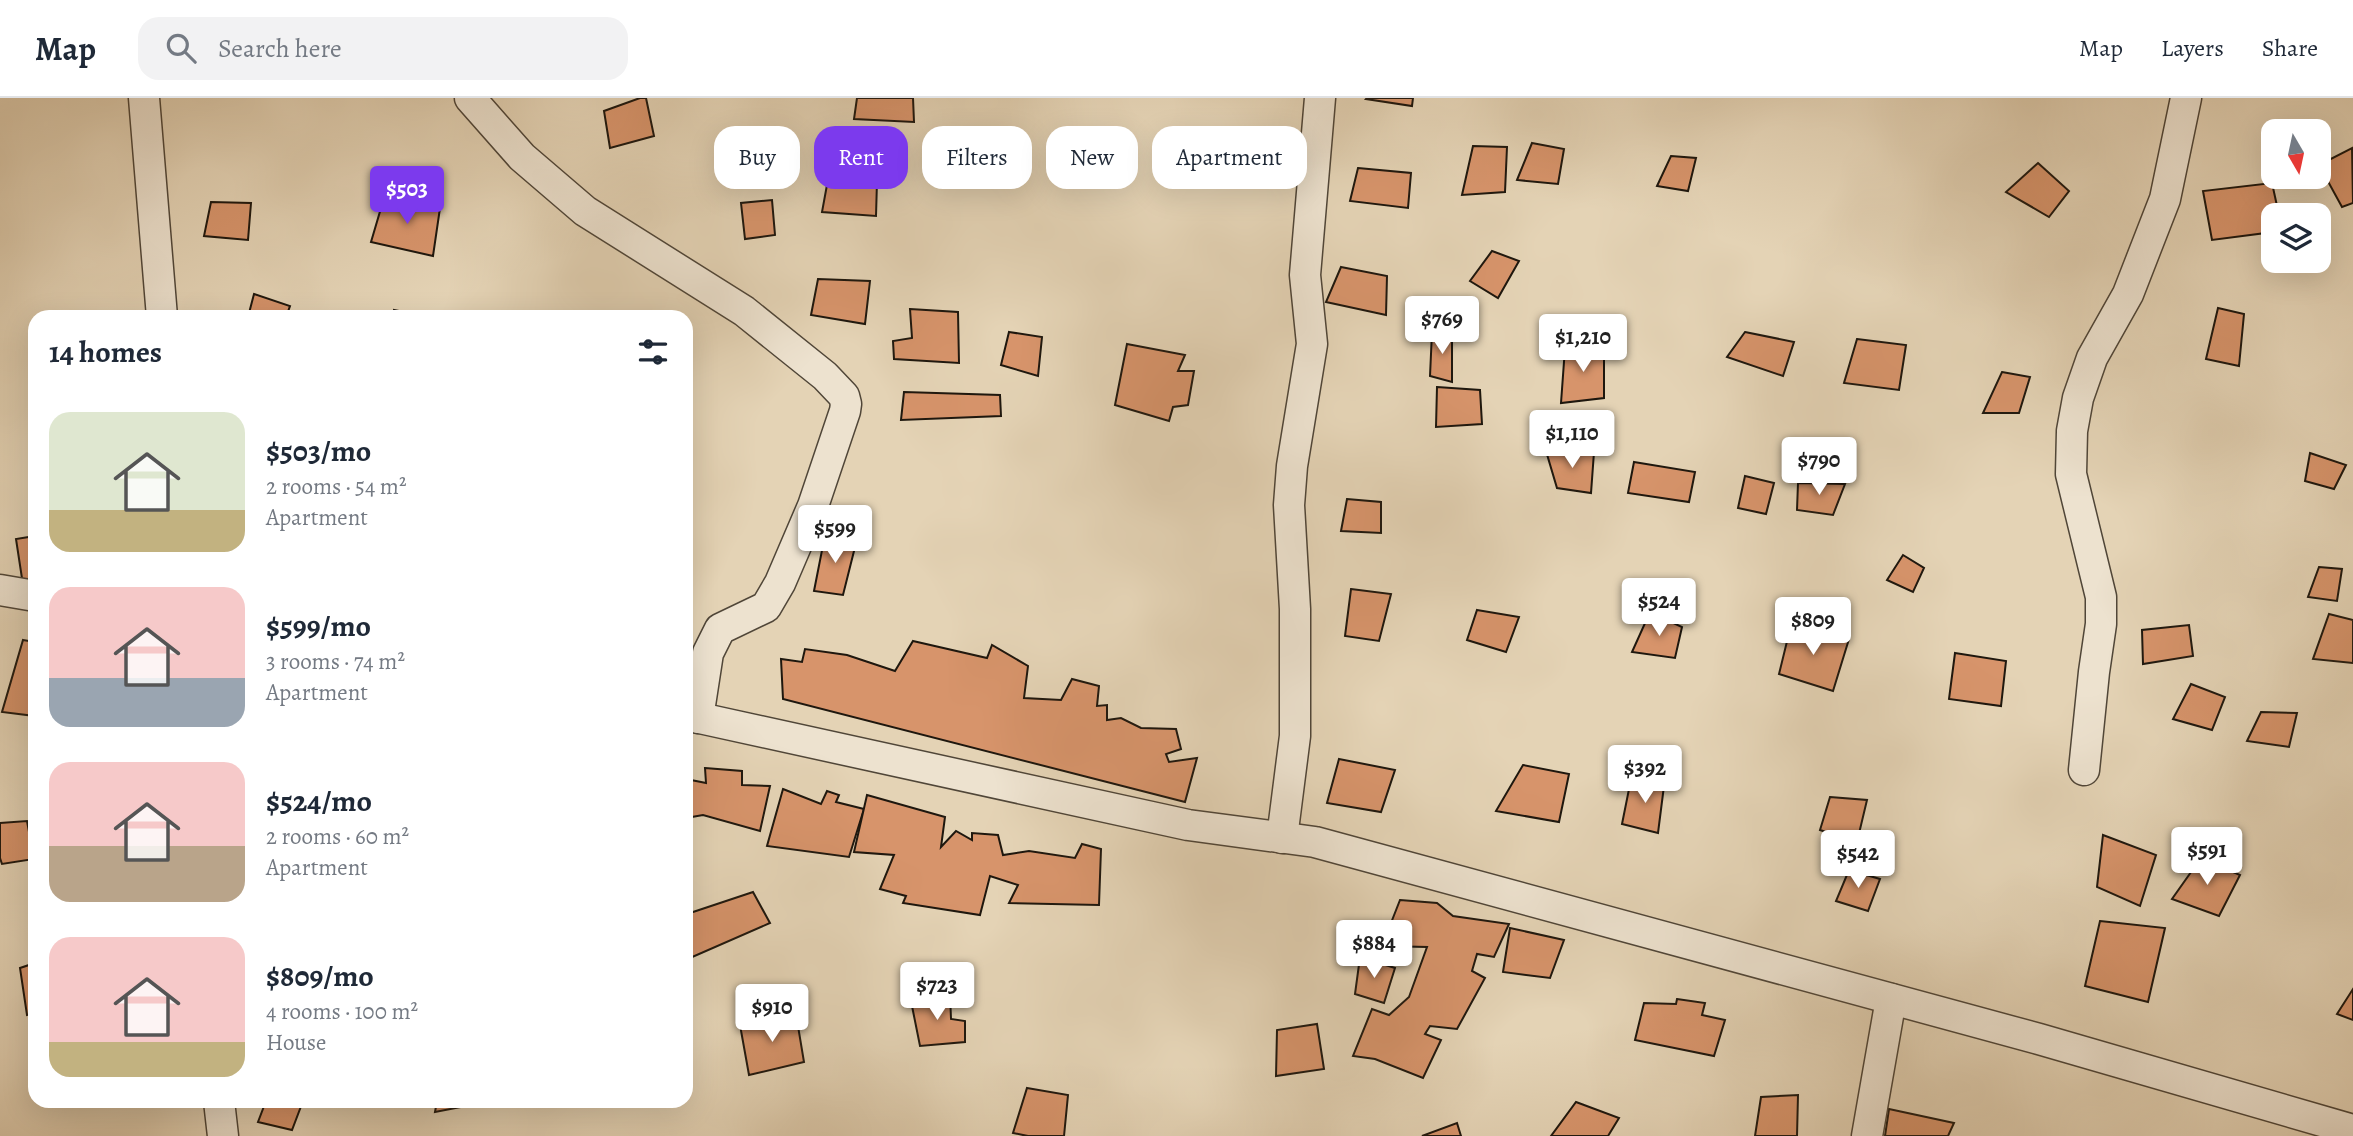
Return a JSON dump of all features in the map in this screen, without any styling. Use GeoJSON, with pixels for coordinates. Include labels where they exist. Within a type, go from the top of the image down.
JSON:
{"type":"FeatureCollection","features":[{"type":"Feature","properties":{"kind":"street"},"geometry":{"type":"LineString","coordinates":[[144,98],[161,310]]}},
{"type":"Feature","properties":{"kind":"street"},"geometry":{"type":"LineString","coordinates":[[470,98],[522,157],[585,212],[744,311],[825,376],[844,396],[845,411],[813,506],[780,583],[766,607],[720,629],[708,653],[693,713]]}},
{"type":"Feature","properties":{"kind":"street"},"geometry":{"type":"LineString","coordinates":[[1282,838],[1295,736],[1295,609],[1289,505],[1312,344],[1305,275],[1321,98]]}},
{"type":"Feature","properties":{"kind":"street"},"geometry":{"type":"LineString","coordinates":[[2084,770],[2101,624],[2101,597],[2071,474],[2072,431],[2078,398],[2092,358],[2128,294],[2165,200],[2186,98]]}},
{"type":"Feature","properties":{"kind":"street"},"geometry":{"type":"LineString","coordinates":[[0,590],[28,595]]}},
{"type":"Feature","properties":{"kind":"street"},"geometry":{"type":"LineString","coordinates":[[693,717],[1188,825],[1315,842],[1891,999],[2353,1130]]}},
{"type":"Feature","properties":{"kind":"street"},"geometry":{"type":"LineString","coordinates":[[1867,1136],[1891,999]]}},
{"type":"Feature","properties":{"kind":"street"},"geometry":{"type":"LineString","coordinates":[[220,1108],[223,1136]]}},
{"type":"Feature","properties":{"kind":"building"},"geometry":{"type":"Polygon","coordinates":[[[646,98],[654,136],[610,148],[604,111],[646,98]]]}},
{"type":"Feature","properties":{"kind":"building"},"geometry":{"type":"Polygon","coordinates":[[[857,98],[913,98],[914,122],[854,119],[857,98]]]}},
{"type":"Feature","properties":{"kind":"building"},"geometry":{"type":"Polygon","coordinates":[[[1367,98],[1413,98],[1412,106],[1366,99],[1367,98]]]}},
{"type":"Feature","properties":{"kind":"building"},"geometry":{"type":"Polygon","coordinates":[[[1532,143],[1564,149],[1558,184],[1517,180],[1532,143]]]}},
{"type":"Feature","properties":{"kind":"building"},"geometry":{"type":"Polygon","coordinates":[[[1473,146],[1507,147],[1505,192],[1462,195],[1473,146]]]}},
{"type":"Feature","properties":{"kind":"building"},"geometry":{"type":"Polygon","coordinates":[[[2352,148],[2353,203],[2342,207],[2331,187],[2331,159],[2352,148]]]}},
{"type":"Feature","properties":{"kind":"building"},"geometry":{"type":"Polygon","coordinates":[[[1671,156],[1696,158],[1688,191],[1657,186],[1671,156]]]}},
{"type":"Feature","properties":{"kind":"building"},"geometry":{"type":"Polygon","coordinates":[[[2038,163],[2069,191],[2049,217],[2006,192],[2038,163]]]}},
{"type":"Feature","properties":{"kind":"building"},"geometry":{"type":"Polygon","coordinates":[[[1358,168],[1411,173],[1408,208],[1350,201],[1358,168]]]}},
{"type":"Feature","properties":{"kind":"building"},"geometry":{"type":"Polygon","coordinates":[[[2261,184],[2261,189],[2273,189],[2276,203],[2261,203],[2261,234],[2212,240],[2203,191],[2261,184]]]}},
{"type":"Feature","properties":{"kind":"building"},"geometry":{"type":"Polygon","coordinates":[[[826,189],[877,189],[876,216],[822,212],[826,189]]]}},
{"type":"Feature","properties":{"kind":"building"},"geometry":{"type":"Polygon","coordinates":[[[384,198],[440,208],[433,256],[371,242],[384,198]]]}},
{"type":"Feature","properties":{"kind":"building"},"geometry":{"type":"Polygon","coordinates":[[[772,200],[775,235],[745,239],[741,203],[772,200]]]}},
{"type":"Feature","properties":{"kind":"building"},"geometry":{"type":"Polygon","coordinates":[[[211,202],[251,203],[248,240],[204,236],[211,202]]]}},
{"type":"Feature","properties":{"kind":"building"},"geometry":{"type":"Polygon","coordinates":[[[1492,251],[1519,261],[1498,298],[1470,281],[1492,251]]]}},
{"type":"Feature","properties":{"kind":"building"},"geometry":{"type":"Polygon","coordinates":[[[1341,267],[1387,276],[1386,315],[1326,302],[1341,267]]]}},
{"type":"Feature","properties":{"kind":"building"},"geometry":{"type":"Polygon","coordinates":[[[818,279],[870,281],[865,324],[811,315],[818,279]]]}},
{"type":"Feature","properties":{"kind":"building"},"geometry":{"type":"Polygon","coordinates":[[[254,294],[290,306],[289,310],[250,310],[254,294]]]}},
{"type":"Feature","properties":{"kind":"building"},"geometry":{"type":"Polygon","coordinates":[[[2218,308],[2244,314],[2239,366],[2206,359],[2218,308]]]}},
{"type":"Feature","properties":{"kind":"building"},"geometry":{"type":"Polygon","coordinates":[[[910,309],[958,312],[959,363],[894,359],[893,341],[912,338],[910,309]]]}},
{"type":"Feature","properties":{"kind":"building"},"geometry":{"type":"Polygon","coordinates":[[[1452,331],[1452,382],[1430,376],[1432,332],[1452,331]]]}},
{"type":"Feature","properties":{"kind":"building"},"geometry":{"type":"Polygon","coordinates":[[[1009,332],[1042,337],[1038,376],[1001,365],[1009,332]]]}},
{"type":"Feature","properties":{"kind":"building"},"geometry":{"type":"Polygon","coordinates":[[[1745,332],[1794,342],[1783,376],[1727,357],[1745,332]]]}},
{"type":"Feature","properties":{"kind":"building"},"geometry":{"type":"Polygon","coordinates":[[[1857,339],[1906,345],[1899,390],[1844,383],[1857,339]]]}},
{"type":"Feature","properties":{"kind":"building"},"geometry":{"type":"Polygon","coordinates":[[[1127,344],[1185,355],[1178,371],[1194,371],[1188,405],[1173,407],[1169,421],[1115,405],[1127,344]]]}},
{"type":"Feature","properties":{"kind":"building"},"geometry":{"type":"Polygon","coordinates":[[[1604,345],[1604,398],[1561,403],[1565,348],[1604,345]]]}},
{"type":"Feature","properties":{"kind":"building"},"geometry":{"type":"Polygon","coordinates":[[[2002,372],[2030,377],[2019,413],[1983,413],[2002,372]]]}},
{"type":"Feature","properties":{"kind":"building"},"geometry":{"type":"Polygon","coordinates":[[[1437,387],[1480,390],[1482,424],[1436,427],[1437,387]]]}},
{"type":"Feature","properties":{"kind":"building"},"geometry":{"type":"Polygon","coordinates":[[[904,392],[1000,395],[1001,416],[901,420],[904,392]]]}},
{"type":"Feature","properties":{"kind":"building"},"geometry":{"type":"Polygon","coordinates":[[[1546,451],[1594,452],[1591,493],[1557,488],[1546,451]]]}},
{"type":"Feature","properties":{"kind":"building"},"geometry":{"type":"Polygon","coordinates":[[[2310,453],[2346,465],[2334,489],[2305,481],[2310,453]]]}},
{"type":"Feature","properties":{"kind":"building"},"geometry":{"type":"Polygon","coordinates":[[[1634,462],[1695,472],[1689,502],[1628,493],[1634,462]]]}},
{"type":"Feature","properties":{"kind":"building"},"geometry":{"type":"Polygon","coordinates":[[[1745,476],[1774,483],[1766,514],[1738,508],[1745,476]]]}},
{"type":"Feature","properties":{"kind":"building"},"geometry":{"type":"Polygon","coordinates":[[[1798,483],[1845,484],[1833,515],[1797,510],[1798,483]]]}},
{"type":"Feature","properties":{"kind":"building"},"geometry":{"type":"Polygon","coordinates":[[[1347,499],[1381,502],[1381,533],[1341,531],[1347,499]]]}},
{"type":"Feature","properties":{"kind":"building"},"geometry":{"type":"Polygon","coordinates":[[[825,535],[857,539],[843,595],[814,591],[825,535]]]}},
{"type":"Feature","properties":{"kind":"building"},"geometry":{"type":"Polygon","coordinates":[[[28,537],[28,584],[23,585],[16,539],[28,537]]]}},
{"type":"Feature","properties":{"kind":"building"},"geometry":{"type":"Polygon","coordinates":[[[1903,555],[1924,568],[1913,592],[1887,580],[1903,555]]]}},
{"type":"Feature","properties":{"kind":"building"},"geometry":{"type":"Polygon","coordinates":[[[2319,567],[2342,569],[2337,601],[2308,597],[2319,567]]]}},
{"type":"Feature","properties":{"kind":"building"},"geometry":{"type":"Polygon","coordinates":[[[1351,589],[1391,594],[1379,641],[1345,636],[1351,589]]]}},
{"type":"Feature","properties":{"kind":"building"},"geometry":{"type":"Polygon","coordinates":[[[1477,610],[1519,617],[1506,652],[1467,640],[1477,610]]]}},
{"type":"Feature","properties":{"kind":"building"},"geometry":{"type":"Polygon","coordinates":[[[1650,612],[1682,627],[1675,658],[1632,652],[1650,612]]]}},
{"type":"Feature","properties":{"kind":"building"},"geometry":{"type":"Polygon","coordinates":[[[2329,614],[2353,620],[2353,663],[2313,659],[2329,614]]]}},
{"type":"Feature","properties":{"kind":"building"},"geometry":{"type":"Polygon","coordinates":[[[1791,625],[1849,639],[1833,691],[1779,674],[1791,625]]]}},
{"type":"Feature","properties":{"kind":"building"},"geometry":{"type":"Polygon","coordinates":[[[2189,625],[2193,656],[2143,664],[2142,630],[2189,625]]]}},
{"type":"Feature","properties":{"kind":"building"},"geometry":{"type":"Polygon","coordinates":[[[23,640],[28,641],[28,715],[2,712],[23,640]]]}},
{"type":"Feature","properties":{"kind":"building"},"geometry":{"type":"Polygon","coordinates":[[[913,641],[987,658],[992,645],[1028,666],[1024,698],[1061,700],[1072,679],[1099,686],[1097,706],[1107,705],[1107,720],[1121,718],[1141,728],[1176,729],[1181,749],[1166,754],[1169,762],[1197,758],[1185,802],[783,699],[781,659],[802,662],[805,649],[847,655],[895,671],[913,641]]]}},
{"type":"Feature","properties":{"kind":"building"},"geometry":{"type":"Polygon","coordinates":[[[1955,653],[2006,661],[2001,706],[1949,699],[1955,653]]]}},
{"type":"Feature","properties":{"kind":"building"},"geometry":{"type":"Polygon","coordinates":[[[2191,684],[2225,697],[2212,730],[2173,719],[2191,684]]]}},
{"type":"Feature","properties":{"kind":"building"},"geometry":{"type":"Polygon","coordinates":[[[2261,712],[2297,713],[2289,747],[2247,741],[2261,712]]]}},
{"type":"Feature","properties":{"kind":"building"},"geometry":{"type":"Polygon","coordinates":[[[1339,759],[1395,770],[1381,812],[1327,803],[1339,759]]]}},
{"type":"Feature","properties":{"kind":"building"},"geometry":{"type":"Polygon","coordinates":[[[1523,765],[1569,774],[1559,822],[1496,811],[1523,765]]]}},
{"type":"Feature","properties":{"kind":"building"},"geometry":{"type":"Polygon","coordinates":[[[705,768],[742,771],[742,785],[770,786],[760,831],[703,815],[693,817],[693,780],[706,783],[705,768]]]}},
{"type":"Feature","properties":{"kind":"building"},"geometry":{"type":"Polygon","coordinates":[[[1665,778],[1658,833],[1622,824],[1630,784],[1665,778]]]}},
{"type":"Feature","properties":{"kind":"building"},"geometry":{"type":"Polygon","coordinates":[[[783,789],[821,804],[827,791],[839,795],[836,802],[864,809],[849,857],[767,846],[783,789]]]}},
{"type":"Feature","properties":{"kind":"building"},"geometry":{"type":"Polygon","coordinates":[[[867,795],[945,817],[941,847],[956,831],[972,840],[972,833],[998,835],[1003,855],[1029,851],[1075,858],[1082,844],[1101,849],[1099,905],[1009,903],[1018,885],[990,876],[980,915],[903,903],[906,896],[880,889],[894,855],[854,852],[867,795]]]}},
{"type":"Feature","properties":{"kind":"building"},"geometry":{"type":"Polygon","coordinates":[[[1830,797],[1867,800],[1857,842],[1820,830],[1830,797]]]}},
{"type":"Feature","properties":{"kind":"building"},"geometry":{"type":"Polygon","coordinates":[[[27,821],[28,860],[2,864],[0,823],[27,821]]]}},
{"type":"Feature","properties":{"kind":"building"},"geometry":{"type":"Polygon","coordinates":[[[2103,835],[2156,855],[2140,906],[2097,887],[2103,835]]]}},
{"type":"Feature","properties":{"kind":"building"},"geometry":{"type":"Polygon","coordinates":[[[2201,858],[2240,875],[2219,916],[2172,899],[2201,858]]]}},
{"type":"Feature","properties":{"kind":"building"},"geometry":{"type":"Polygon","coordinates":[[[1849,870],[1880,879],[1868,911],[1836,901],[1849,870]]]}},
{"type":"Feature","properties":{"kind":"building"},"geometry":{"type":"Polygon","coordinates":[[[753,892],[770,923],[693,957],[693,912],[753,892]]]}},
{"type":"Feature","properties":{"kind":"building"},"geometry":{"type":"Polygon","coordinates":[[[1400,900],[1437,903],[1453,916],[1509,924],[1494,957],[1477,954],[1472,971],[1485,978],[1457,1029],[1430,1026],[1425,1034],[1441,1040],[1423,1078],[1375,1059],[1353,1056],[1372,1009],[1389,1015],[1409,997],[1427,947],[1382,946],[1400,900]]]}},
{"type":"Feature","properties":{"kind":"building"},"geometry":{"type":"Polygon","coordinates":[[[2100,921],[2165,928],[2148,1002],[2085,986],[2100,921]]]}},
{"type":"Feature","properties":{"kind":"building"},"geometry":{"type":"Polygon","coordinates":[[[1510,928],[1564,940],[1550,978],[1503,972],[1510,928]]]}},
{"type":"Feature","properties":{"kind":"building"},"geometry":{"type":"Polygon","coordinates":[[[1360,957],[1395,968],[1384,1003],[1355,994],[1360,957]]]}},
{"type":"Feature","properties":{"kind":"building"},"geometry":{"type":"Polygon","coordinates":[[[28,965],[27,1015],[20,968],[28,965]]]}},
{"type":"Feature","properties":{"kind":"building"},"geometry":{"type":"Polygon","coordinates":[[[2353,989],[2353,1020],[2337,1014],[2353,989]]]}},
{"type":"Feature","properties":{"kind":"building"},"geometry":{"type":"Polygon","coordinates":[[[950,994],[951,1019],[965,1021],[965,1042],[920,1046],[911,1001],[950,994]]]}},
{"type":"Feature","properties":{"kind":"building"},"geometry":{"type":"Polygon","coordinates":[[[1677,999],[1705,1003],[1702,1015],[1725,1020],[1714,1056],[1635,1040],[1644,1003],[1676,1004],[1677,999]]]}},
{"type":"Feature","properties":{"kind":"building"},"geometry":{"type":"Polygon","coordinates":[[[796,1014],[804,1062],[749,1075],[740,1025],[796,1014]]]}},
{"type":"Feature","properties":{"kind":"building"},"geometry":{"type":"Polygon","coordinates":[[[1317,1024],[1324,1069],[1276,1076],[1277,1030],[1317,1024]]]}},
{"type":"Feature","properties":{"kind":"building"},"geometry":{"type":"Polygon","coordinates":[[[1027,1088],[1068,1095],[1064,1136],[1028,1136],[1013,1133],[1027,1088]]]}},
{"type":"Feature","properties":{"kind":"building"},"geometry":{"type":"Polygon","coordinates":[[[1798,1095],[1797,1136],[1755,1136],[1761,1097],[1798,1095]]]}},
{"type":"Feature","properties":{"kind":"building"},"geometry":{"type":"Polygon","coordinates":[[[1576,1102],[1619,1118],[1608,1136],[1551,1136],[1576,1102]]]}},
{"type":"Feature","properties":{"kind":"building"},"geometry":{"type":"Polygon","coordinates":[[[263,1108],[300,1108],[292,1130],[258,1122],[263,1108]]]}},
{"type":"Feature","properties":{"kind":"building"},"geometry":{"type":"Polygon","coordinates":[[[436,1108],[456,1108],[435,1112],[436,1108]]]}},
{"type":"Feature","properties":{"kind":"building"},"geometry":{"type":"Polygon","coordinates":[[[1889,1109],[1954,1123],[1948,1136],[1885,1136],[1889,1109]]]}},
{"type":"Feature","properties":{"kind":"building"},"geometry":{"type":"Polygon","coordinates":[[[1457,1123],[1461,1136],[1422,1136],[1457,1123]]]}}]}
